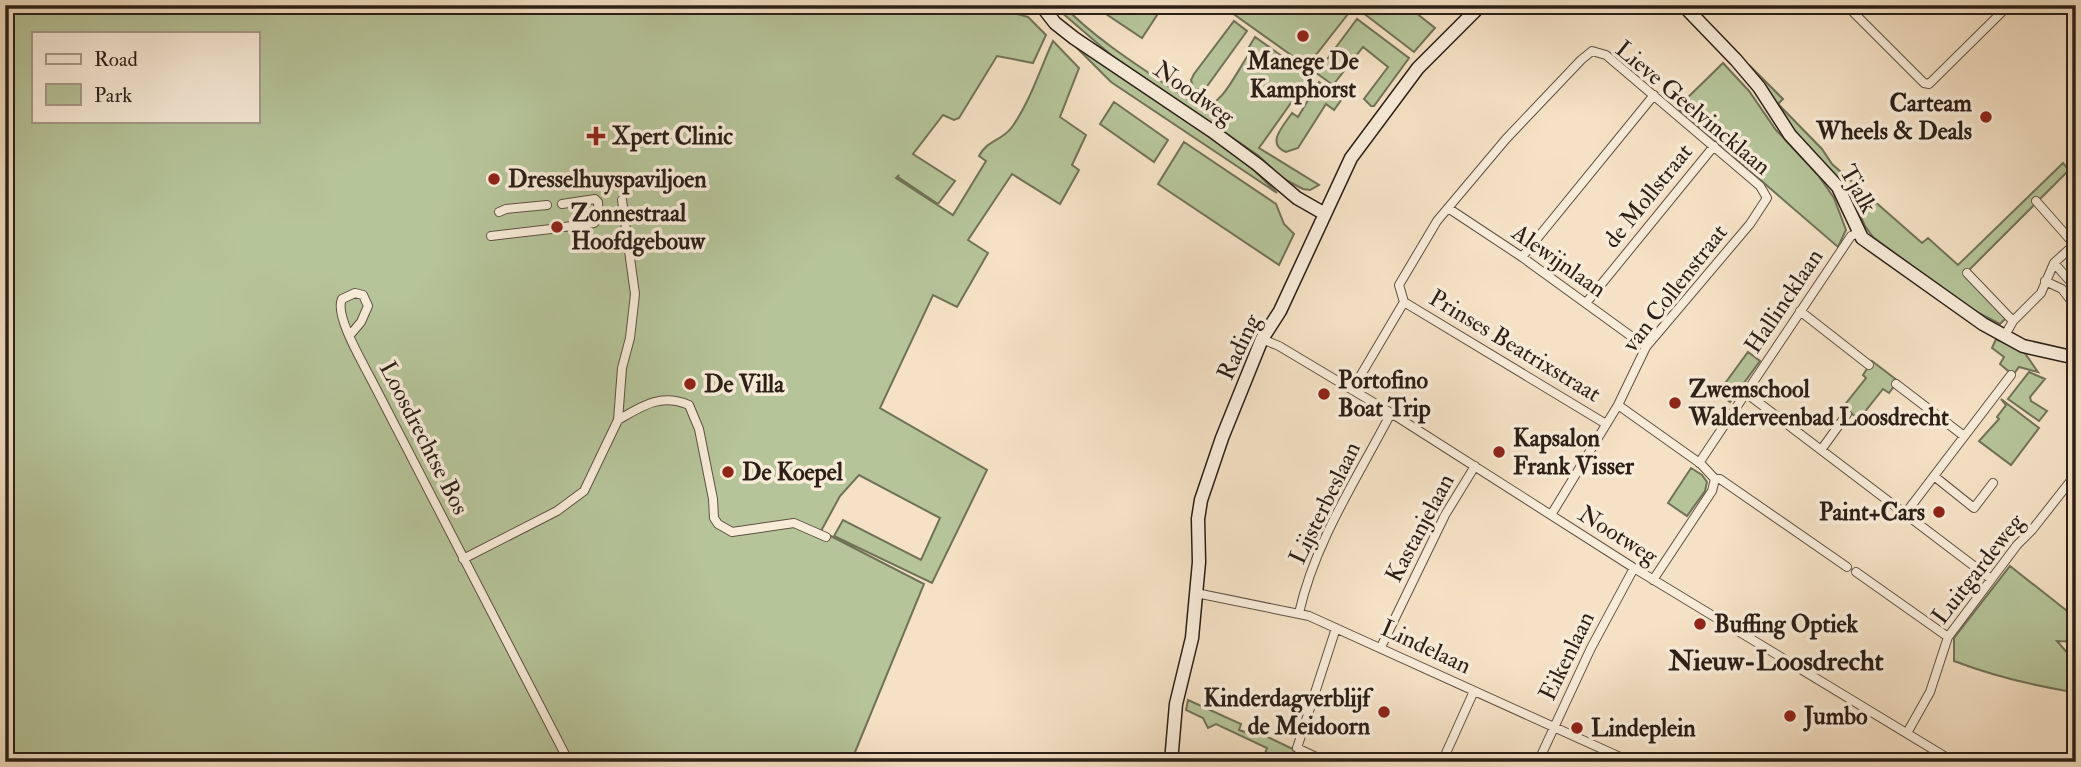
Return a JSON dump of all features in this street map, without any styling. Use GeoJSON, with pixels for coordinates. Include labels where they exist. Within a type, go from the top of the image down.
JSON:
{"type":"FeatureCollection","features":[{"type":"Feature","properties":{"kind":"main road","name":"Noodweg"},"geometry":{"type":"LineString","coordinates":[[1041,5],[1055,23],[1074,38],[1212,131],[1258,164],[1297,198],[1325,214]]}},
{"type":"Feature","properties":{"kind":"main road","name":"Rading"},"geometry":{"type":"LineString","coordinates":[[1171,762],[1176,704],[1192,638],[1200,500],[1262,339],[1280,311],[1351,158],[1418,68],[1481,5]]}},
{"type":"Feature","properties":{"kind":"main road","name":"Tjalk"},"geometry":{"type":"LineString","coordinates":[[1683,5],[1759,87],[1790,135],[1832,179],[1845,199],[1858,233],[1959,309],[2005,337],[2040,351],[2076,358]]}},
{"type":"Feature","properties":{"kind":"street"},"geometry":{"type":"LineString","coordinates":[[1846,5],[1924,83],[1929,84],[2010,5]]}},
{"type":"Feature","properties":{"kind":"street","name":"Lieve Geelvincklaan"},"geometry":{"type":"LineString","coordinates":[[1448,208],[1506,139],[1592,51],[1606,55],[1714,145],[1760,186],[1767,198]]}},
{"type":"Feature","properties":{"kind":"street"},"geometry":{"type":"LineString","coordinates":[[1522,257],[1654,95]]}},
{"type":"Feature","properties":{"kind":"street","name":"de Mollstraat"},"geometry":{"type":"LineString","coordinates":[[1586,303],[1714,145]]}},
{"type":"Feature","properties":{"kind":"street","name":"van Collenstraat"},"geometry":{"type":"LineString","coordinates":[[1551,515],[1618,405],[1646,348],[1754,218],[1767,198]]}},
{"type":"Feature","properties":{"kind":"street"},"geometry":{"type":"LineString","coordinates":[[562,204],[595,200],[598,202],[599,218],[594,223],[564,227]]}},
{"type":"Feature","properties":{"kind":"street"},"geometry":{"type":"LineString","coordinates":[[463,559],[557,512],[584,491],[618,420],[622,368],[630,338],[635,295],[622,200]]}},
{"type":"Feature","properties":{"kind":"street"},"geometry":{"type":"LineString","coordinates":[[2005,337],[2012,321],[2041,293],[2054,263],[2075,244],[2036,201]]}},
{"type":"Feature","properties":{"kind":"street"},"geometry":{"type":"LineString","coordinates":[[499,212],[547,205]]}},
{"type":"Feature","properties":{"kind":"street"},"geometry":{"type":"LineString","coordinates":[[1352,390],[1404,302],[1399,285],[1437,221],[1448,208]]}},
{"type":"Feature","properties":{"kind":"street","name":"Alewijnlaan"},"geometry":{"type":"LineString","coordinates":[[1448,208],[1522,257],[1646,348]]}},
{"type":"Feature","properties":{"kind":"street"},"geometry":{"type":"LineString","coordinates":[[491,236],[551,229]]}},
{"type":"Feature","properties":{"kind":"street","name":"Hallincklaan"},"geometry":{"type":"LineString","coordinates":[[1699,463],[1851,236],[1858,233]]}},
{"type":"Feature","properties":{"kind":"street"},"geometry":{"type":"LineString","coordinates":[[2054,263],[2069,280],[2076,283]]}},
{"type":"Feature","properties":{"kind":"street"},"geometry":{"type":"LineString","coordinates":[[1968,273],[2012,321]]}},
{"type":"Feature","properties":{"kind":"street"},"geometry":{"type":"LineString","coordinates":[[2045,281],[2062,289],[2072,302],[2076,302]]}},
{"type":"Feature","properties":{"kind":"street","name":"Loosdrechtse Bos"},"geometry":{"type":"LineString","coordinates":[[350,335],[361,322],[368,306],[363,295],[355,293],[342,299],[339,305],[350,335],[569,762]]}},
{"type":"Feature","properties":{"kind":"street","name":"Prinses Beatrixstraat"},"geometry":{"type":"LineString","coordinates":[[1404,302],[1606,424]]}},
{"type":"Feature","properties":{"kind":"street"},"geometry":{"type":"LineString","coordinates":[[1800,311],[1870,365]]}},
{"type":"Feature","properties":{"kind":"street","name":"Nootweg"},"geometry":{"type":"LineString","coordinates":[[1262,339],[1391,413],[1653,580],[1950,761]]}},
{"type":"Feature","properties":{"kind":"street"},"geometry":{"type":"LineString","coordinates":[[1905,514],[2011,375]]}},
{"type":"Feature","properties":{"kind":"street"},"geometry":{"type":"LineString","coordinates":[[1896,384],[1964,436]]}},
{"type":"Feature","properties":{"kind":"street"},"geometry":{"type":"LineString","coordinates":[[1745,393],[1991,579]]}},
{"type":"Feature","properties":{"kind":"street"},"geometry":{"type":"LineString","coordinates":[[618,420],[652,401],[669,399],[689,405],[699,429],[713,499],[714,519],[718,524],[732,532],[794,523],[826,537]]}},
{"type":"Feature","properties":{"kind":"street"},"geometry":{"type":"LineString","coordinates":[[1618,405],[1699,463],[1715,479],[1720,479],[1846,567]]}},
{"type":"Feature","properties":{"kind":"street","name":"Lijsterbeslaan"},"geometry":{"type":"LineString","coordinates":[[1299,613],[1304,591],[1325,539],[1391,413]]}},
{"type":"Feature","properties":{"kind":"street"},"geometry":{"type":"LineString","coordinates":[[1821,450],[1847,414]]}},
{"type":"Feature","properties":{"kind":"street","name":"Kastanjelaan"},"geometry":{"type":"LineString","coordinates":[[1381,647],[1445,515],[1475,466]]}},
{"type":"Feature","properties":{"kind":"street"},"geometry":{"type":"LineString","coordinates":[[1934,476],[1974,509],[1993,484]]}},
{"type":"Feature","properties":{"kind":"street","name":"Luitgardeweg"},"geometry":{"type":"LineString","coordinates":[[1907,733],[1930,692],[1948,637],[1991,579],[2075,477]]}},
{"type":"Feature","properties":{"kind":"street"},"geometry":{"type":"LineString","coordinates":[[1653,580],[1712,491],[1715,479]]}},
{"type":"Feature","properties":{"kind":"street","name":"Eikenlaan"},"geometry":{"type":"LineString","coordinates":[[1538,762],[1591,648],[1634,568]]}},
{"type":"Feature","properties":{"kind":"street"},"geometry":{"type":"LineString","coordinates":[[1856,572],[1948,637]]}},
{"type":"Feature","properties":{"kind":"street","name":"Lindelaan"},"geometry":{"type":"LineString","coordinates":[[1196,593],[1299,613],[1381,647],[1619,760],[1631,762]]}},
{"type":"Feature","properties":{"kind":"street"},"geometry":{"type":"LineString","coordinates":[[1328,762],[1297,748],[1336,628]]}},
{"type":"Feature","properties":{"kind":"street"},"geometry":{"type":"LineString","coordinates":[[1442,762],[1474,691]]}},
{"type":"Feature","properties":{"kind":"green space"},"geometry":{"type":"Polygon","coordinates":[[[5,5],[1000,5],[1010,12],[1028,17],[1046,35],[1033,63],[997,56],[959,118],[954,120],[943,115],[913,154],[955,181],[938,204],[898,177],[899,175],[896,178],[953,215],[986,161],[979,156],[982,151],[1008,132],[1018,117],[1053,41],[1079,68],[1060,117],[1086,135],[1072,165],[1079,170],[1060,204],[1012,174],[968,240],[988,253],[957,307],[933,295],[880,408],[987,470],[932,583],[834,536],[843,520],[921,560],[940,518],[859,475],[840,496],[821,531],[924,584],[851,762],[5,762],[5,5]]]}},
{"type":"Feature","properties":{"kind":"green space"},"geometry":{"type":"Polygon","coordinates":[[[1053,5],[1063,5],[1093,33],[1201,108],[1216,101],[1228,88],[1249,54],[1246,52],[1255,37],[1310,76],[1259,148],[1319,185],[1310,190],[1303,189],[1282,178],[1259,156],[1111,55],[1053,5]]]}},
{"type":"Feature","properties":{"kind":"green space"},"geometry":{"type":"Polygon","coordinates":[[[1099,5],[1155,5],[1161,9],[1142,38],[1097,8],[1099,5]]]}},
{"type":"Feature","properties":{"kind":"green space"},"geometry":{"type":"Polygon","coordinates":[[[1221,5],[1237,5],[1244,11],[1249,5],[1355,5],[1312,60],[1322,66],[1357,19],[1409,58],[1374,106],[1371,106],[1364,99],[1388,67],[1363,47],[1333,85],[1221,5]]]}},
{"type":"Feature","properties":{"kind":"green space"},"geometry":{"type":"Polygon","coordinates":[[[1368,5],[1406,5],[1435,28],[1414,52],[1362,12],[1368,5]]]}},
{"type":"Feature","properties":{"kind":"green space"},"geometry":{"type":"Polygon","coordinates":[[[1234,21],[1247,31],[1205,89],[1194,90],[1191,80],[1194,74],[1234,21]]]}},
{"type":"Feature","properties":{"kind":"green space"},"geometry":{"type":"Polygon","coordinates":[[[1071,42],[1248,164],[1277,193],[1111,82],[1071,42]]]}},
{"type":"Feature","properties":{"kind":"green space"},"geometry":{"type":"Polygon","coordinates":[[[1723,63],[1749,91],[1776,130],[1818,175],[1834,198],[1846,230],[1838,247],[1677,108],[1723,63]]]}},
{"type":"Feature","properties":{"kind":"green space"},"geometry":{"type":"Polygon","coordinates":[[[1749,65],[1783,99],[1778,104],[1822,149],[1832,164],[1922,243],[1928,238],[1958,265],[2063,163],[2069,170],[1965,274],[2006,318],[2000,324],[1967,307],[1873,237],[1854,202],[1795,135],[1749,65]]]}},
{"type":"Feature","properties":{"kind":"green space"},"geometry":{"type":"Polygon","coordinates":[[[1319,82],[1342,99],[1334,110],[1326,104],[1298,148],[1286,152],[1280,149],[1277,144],[1278,134],[1292,113],[1298,117],[1319,82]]]}},
{"type":"Feature","properties":{"kind":"green space"},"geometry":{"type":"Polygon","coordinates":[[[1114,102],[1168,140],[1154,162],[1100,124],[1114,102]]]}},
{"type":"Feature","properties":{"kind":"green space"},"geometry":{"type":"Polygon","coordinates":[[[1184,142],[1276,204],[1284,224],[1294,234],[1279,265],[1158,184],[1184,142]]]}},
{"type":"Feature","properties":{"kind":"green space"},"geometry":{"type":"Polygon","coordinates":[[[1996,339],[2024,352],[2038,372],[2019,367],[2013,375],[2000,364],[2004,357],[1992,348],[1996,339]]]}},
{"type":"Feature","properties":{"kind":"green space"},"geometry":{"type":"Polygon","coordinates":[[[1748,352],[1760,361],[1730,402],[1718,393],[1748,352]]]}},
{"type":"Feature","properties":{"kind":"green space"},"geometry":{"type":"Polygon","coordinates":[[[1872,361],[1898,381],[1889,393],[1883,389],[1859,419],[1843,407],[1866,378],[1863,375],[1872,361]]]}},
{"type":"Feature","properties":{"kind":"green space"},"geometry":{"type":"Polygon","coordinates":[[[2029,372],[2045,379],[2030,397],[2031,401],[2047,411],[2039,421],[2008,399],[2029,372]]]}},
{"type":"Feature","properties":{"kind":"green space"},"geometry":{"type":"Polygon","coordinates":[[[2001,399],[2039,428],[2011,465],[1979,441],[1999,419],[1997,417],[2006,405],[2001,399]]]}},
{"type":"Feature","properties":{"kind":"green space"},"geometry":{"type":"Polygon","coordinates":[[[1691,468],[1707,482],[1705,491],[1687,516],[1668,503],[1691,468]]]}},
{"type":"Feature","properties":{"kind":"green space"},"geometry":{"type":"Polygon","coordinates":[[[2010,566],[2076,618],[2076,642],[2057,641],[2076,663],[2076,691],[2012,680],[1954,661],[1954,638],[2010,566]]]}},
{"type":"Feature","properties":{"kind":"green space"},"geometry":{"type":"Polygon","coordinates":[[[1188,700],[1241,724],[1239,730],[1248,733],[1251,729],[1320,762],[1262,762],[1267,748],[1216,724],[1208,728],[1203,718],[1186,710],[1188,700]]]}},
{"type":"Feature","properties":{"kind":"place","name":"Manege De Kamphorst"},"geometry":{"type":"Point","coordinates":[1303,36]}},
{"type":"Feature","properties":{"kind":"place","name":"Carteam Wheels & Deals"},"geometry":{"type":"Point","coordinates":[1986,117]}},
{"type":"Feature","properties":{"kind":"place","name":"Xpert Clinic"},"geometry":{"type":"Point","coordinates":[596,136]}},
{"type":"Feature","properties":{"kind":"place","name":"Dresselhuyspaviljoen"},"geometry":{"type":"Point","coordinates":[494,179]}},
{"type":"Feature","properties":{"kind":"place","name":"Zonnestraal Hoofdgebouw"},"geometry":{"type":"Point","coordinates":[557,227]}},
{"type":"Feature","properties":{"kind":"place","name":"De Villa"},"geometry":{"type":"Point","coordinates":[690,384]}},
{"type":"Feature","properties":{"kind":"place","name":"Portofino Boat Trip"},"geometry":{"type":"Point","coordinates":[1324,394]}},
{"type":"Feature","properties":{"kind":"place","name":"Zwemschool Walderveenbad Loosdrecht"},"geometry":{"type":"Point","coordinates":[1675,403]}},
{"type":"Feature","properties":{"kind":"place","name":"Kapsalon Frank Visser"},"geometry":{"type":"Point","coordinates":[1499,452]}},
{"type":"Feature","properties":{"kind":"place","name":"De Koepel"},"geometry":{"type":"Point","coordinates":[728,472]}},
{"type":"Feature","properties":{"kind":"place","name":"Paint+Cars"},"geometry":{"type":"Point","coordinates":[1939,512]}},
{"type":"Feature","properties":{"kind":"place","name":"Buffing Optiek"},"geometry":{"type":"Point","coordinates":[1700,624]}},
{"type":"Feature","properties":{"kind":"place","name":"Kinderdagverblijf de Meidoorn"},"geometry":{"type":"Point","coordinates":[1384,712]}},
{"type":"Feature","properties":{"kind":"place","name":"Jumbo"},"geometry":{"type":"Point","coordinates":[1790,716]}},
{"type":"Feature","properties":{"kind":"place","name":"Lindeplein"},"geometry":{"type":"Point","coordinates":[1577,728]}},
{"type":"Feature","properties":{"kind":"district","name":"Nieuw-Loosdrecht"},"geometry":{"type":"Point","coordinates":[1776,661]}}]}
